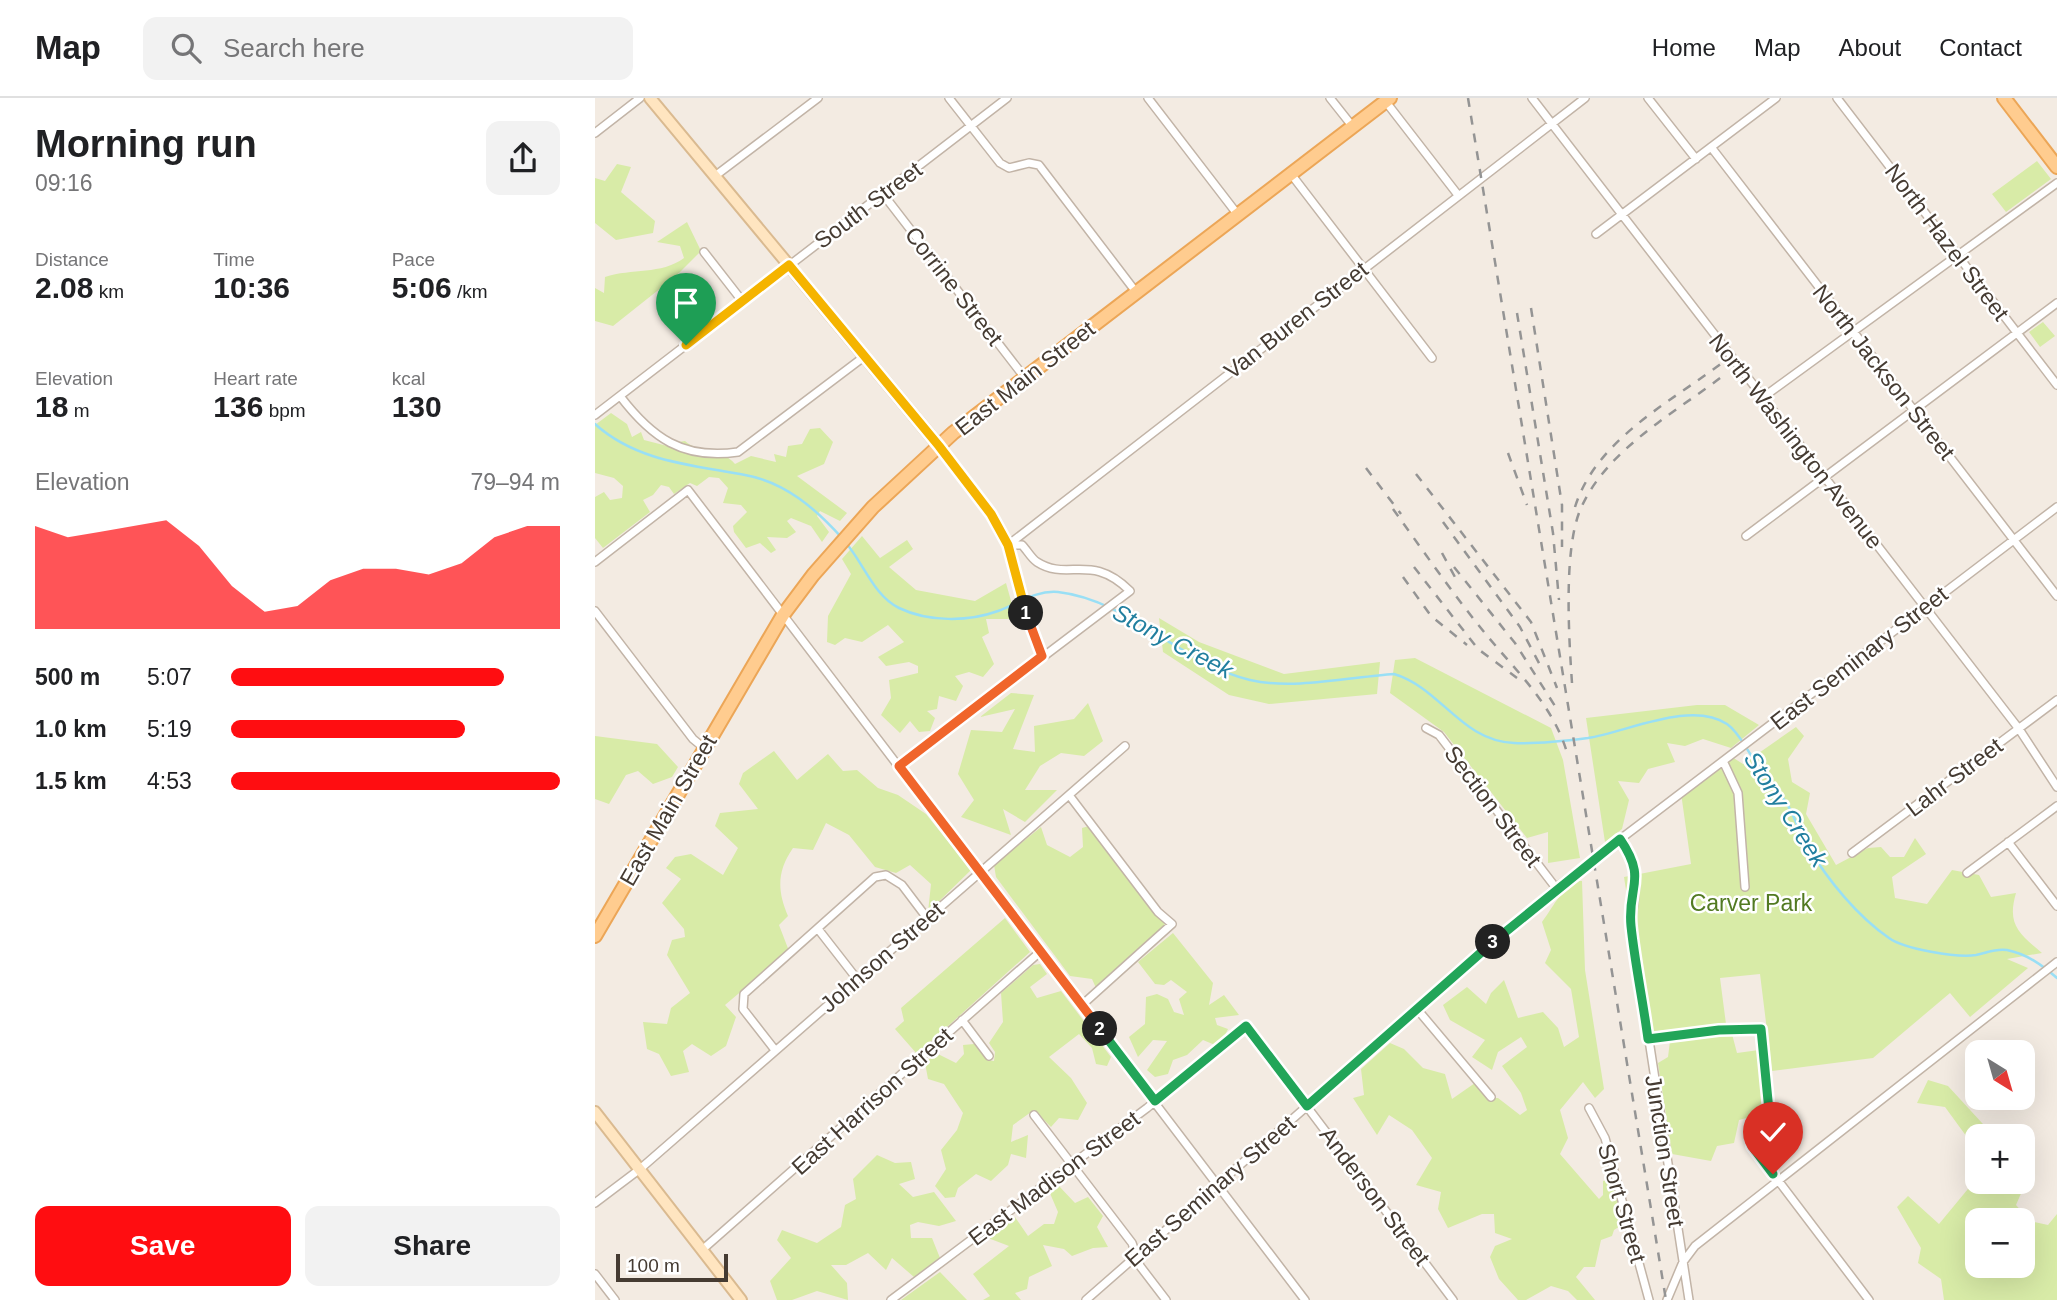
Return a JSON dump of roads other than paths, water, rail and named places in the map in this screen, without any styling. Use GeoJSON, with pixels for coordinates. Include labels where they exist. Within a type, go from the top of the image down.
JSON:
{"type":"FeatureCollection","features":[{"type":"Feature","properties":{"kind":"main road"},"geometry":{"type":"LineString","coordinates":[[2004,98],[2057,167]]}},
{"type":"Feature","properties":{"kind":"main road","name":"East Main Street"},"geometry":{"type":"LineString","coordinates":[[595,936],[783,615],[854,527],[939,446],[1388,100]]}},
{"type":"Feature","properties":{"kind":"street"},"geometry":{"type":"LineString","coordinates":[[595,133],[640,98]]}},
{"type":"Feature","properties":{"kind":"street"},"geometry":{"type":"LineString","coordinates":[[650,98],[985,505],[1008,545],[1017,584],[1042,656]]}},
{"type":"Feature","properties":{"kind":"street"},"geometry":{"type":"LineString","coordinates":[[715,176],[818,98]]}},
{"type":"Feature","properties":{"kind":"street"},"geometry":{"type":"LineString","coordinates":[[950,98],[1000,163],[1009,168],[1029,163],[1039,165],[1136,292]]}},
{"type":"Feature","properties":{"kind":"street","name":"South Street"},"geometry":{"type":"LineString","coordinates":[[597,413],[1007,98]]}},
{"type":"Feature","properties":{"kind":"street"},"geometry":{"type":"LineString","coordinates":[[1148,98],[1238,215]]}},
{"type":"Feature","properties":{"kind":"street"},"geometry":{"type":"LineString","coordinates":[[1330,98],[1353,127]]}},
{"type":"Feature","properties":{"kind":"street","name":"North Washington Avenue"},"geometry":{"type":"LineString","coordinates":[[1532,98],[2019,729],[2057,787]]}},
{"type":"Feature","properties":{"kind":"street","name":"Van Buren Street"},"geometry":{"type":"LineString","coordinates":[[1008,545],[1362,268],[1585,98]]}},
{"type":"Feature","properties":{"kind":"street"},"geometry":{"type":"LineString","coordinates":[[1648,98],[1696,159]]}},
{"type":"Feature","properties":{"kind":"street"},"geometry":{"type":"LineString","coordinates":[[1596,234],[1776,98]]}},
{"type":"Feature","properties":{"kind":"street","name":"North Hazel Street"},"geometry":{"type":"LineString","coordinates":[[1837,98],[2057,385]]}},
{"type":"Feature","properties":{"kind":"street"},"geometry":{"type":"LineString","coordinates":[[1388,100],[1458,195]]}},
{"type":"Feature","properties":{"kind":"street","name":"North Jackson Street"},"geometry":{"type":"LineString","coordinates":[[1711,148],[2057,596]]}},
{"type":"Feature","properties":{"kind":"street"},"geometry":{"type":"LineString","coordinates":[[1291,174],[1432,358]]}},
{"type":"Feature","properties":{"kind":"street"},"geometry":{"type":"LineString","coordinates":[[1762,398],[2057,183]]}},
{"type":"Feature","properties":{"kind":"street","name":"Corrine Street"},"geometry":{"type":"LineString","coordinates":[[883,194],[1025,378]]}},
{"type":"Feature","properties":{"kind":"street"},"geometry":{"type":"LineString","coordinates":[[704,252],[743,302]]}},
{"type":"Feature","properties":{"kind":"street"},"geometry":{"type":"LineString","coordinates":[[1746,536],[2057,303]]}},
{"type":"Feature","properties":{"kind":"street"},"geometry":{"type":"LineString","coordinates":[[619,396],[649,432],[670,444],[719,455],[738,452],[865,356]]}},
{"type":"Feature","properties":{"kind":"street"},"geometry":{"type":"LineString","coordinates":[[595,562],[688,490],[981,871],[1305,1300]]}},
{"type":"Feature","properties":{"kind":"street","name":"East Seminary Street"},"geometry":{"type":"LineString","coordinates":[[1086,1300],[1556,888],[1732,757],[2057,506]]}},
{"type":"Feature","properties":{"kind":"street"},"geometry":{"type":"LineString","coordinates":[[899,766],[1130,591],[1108,572],[1045,565],[1035,561],[1022,545],[1008,545]]}},
{"type":"Feature","properties":{"kind":"street"},"geometry":{"type":"LineString","coordinates":[[595,611],[693,739],[704,748]]}},
{"type":"Feature","properties":{"kind":"street","name":"Lahr Street"},"geometry":{"type":"LineString","coordinates":[[1851,853],[2057,701]]}},
{"type":"Feature","properties":{"kind":"street","name":"Section Street"},"geometry":{"type":"LineString","coordinates":[[1426,728],[1439,735],[1556,888]]}},
{"type":"Feature","properties":{"kind":"street","name":"Johnson Street"},"geometry":{"type":"LineString","coordinates":[[595,1203],[640,1169],[1125,746]]}},
{"type":"Feature","properties":{"kind":"street"},"geometry":{"type":"LineString","coordinates":[[1724,763],[1738,793],[1745,887]]}},
{"type":"Feature","properties":{"kind":"street"},"geometry":{"type":"LineString","coordinates":[[1069,795],[1158,912],[1173,924],[1082,1005]]}},
{"type":"Feature","properties":{"kind":"street"},"geometry":{"type":"LineString","coordinates":[[1967,873],[2057,806]]}},
{"type":"Feature","properties":{"kind":"street","name":"Junction Street"},"geometry":{"type":"LineString","coordinates":[[1620,839],[1633,859],[1637,883],[1631,923],[1689,1300]]}},
{"type":"Feature","properties":{"kind":"street"},"geometry":{"type":"LineString","coordinates":[[2008,842],[2057,906]]}},
{"type":"Feature","properties":{"kind":"street"},"geometry":{"type":"LineString","coordinates":[[775,1050],[743,1009],[744,994],[875,877],[886,875],[902,885],[927,918]]}},
{"type":"Feature","properties":{"kind":"street"},"geometry":{"type":"LineString","coordinates":[[818,929],[857,979]]}},
{"type":"Feature","properties":{"kind":"street","name":"East Harrison Street"},"geometry":{"type":"LineString","coordinates":[[702,1250],[1041,951]]}},
{"type":"Feature","properties":{"kind":"street"},"geometry":{"type":"LineString","coordinates":[[1667,1300],[1683,1262],[1695,1246],[2057,962]]}},
{"type":"Feature","properties":{"kind":"street"},"geometry":{"type":"LineString","coordinates":[[1416,1009],[1491,1097]]}},
{"type":"Feature","properties":{"kind":"street"},"geometry":{"type":"LineString","coordinates":[[962,1020],[989,1056]]}},
{"type":"Feature","properties":{"kind":"street","name":"East Madison Street"},"geometry":{"type":"LineString","coordinates":[[891,1300],[1073,1165],[1246,1026]]}},
{"type":"Feature","properties":{"kind":"street","name":"Anderson Street"},"geometry":{"type":"LineString","coordinates":[[1246,1026],[1453,1300]]}},
{"type":"Feature","properties":{"kind":"street"},"geometry":{"type":"LineString","coordinates":[[1648,1039],[1719,1030],[1761,1029],[1770,1121],[1751,1139],[1752,1146],[1869,1300]]}},
{"type":"Feature","properties":{"kind":"street","name":"Short Street"},"geometry":{"type":"LineString","coordinates":[[1589,1108],[1605,1138],[1649,1300]]}},
{"type":"Feature","properties":{"kind":"street"},"geometry":{"type":"LineString","coordinates":[[595,1112],[741,1300]]}},
{"type":"Feature","properties":{"kind":"street"},"geometry":{"type":"LineString","coordinates":[[1034,1115],[1132,1243],[1137,1256],[1166,1300]]}},
{"type":"Feature","properties":{"kind":"street"},"geometry":{"type":"LineString","coordinates":[[595,1274],[615,1300]]}},
{"type":"Feature","properties":{"kind":"waterway","name":"Stony Creek"},"geometry":{"type":"LineString","coordinates":[[595,424],[611,437],[647,454],[745,475],[773,484],[799,498],[842,538]]}},
{"type":"Feature","properties":{"kind":"waterway","name":"Stony Creek"},"geometry":{"type":"LineString","coordinates":[[846,543],[883,596],[890,603],[910,613],[961,619],[986,615],[1042,593],[1058,592],[1084,597],[1132,619],[1201,661],[1250,680],[1284,684],[1394,674],[1425,690],[1465,724],[1496,740],[1514,743],[1561,741],[1604,735],[1677,716],[1712,717],[1736,732],[1787,804],[1805,842],[1825,872],[1844,897],[1877,929],[1896,942],[1931,952],[1967,956],[2007,950],[2034,961],[2057,978]]}},
{"type":"Feature","properties":{"kind":"railway"},"geometry":{"type":"LineString","coordinates":[[1468,98],[1666,1300]]}},
{"type":"Feature","properties":{"kind":"railway"},"geometry":{"type":"LineString","coordinates":[[1531,308],[1562,505],[1562,547]]}},
{"type":"Feature","properties":{"kind":"railway"},"geometry":{"type":"LineString","coordinates":[[1517,313],[1553,533],[1559,600]]}},
{"type":"Feature","properties":{"kind":"railway"},"geometry":{"type":"LineString","coordinates":[[1575,507],[1585,483],[1599,462],[1617,443],[1658,408],[1722,363]]}},
{"type":"Feature","properties":{"kind":"railway"},"geometry":{"type":"LineString","coordinates":[[1572,683],[1569,569],[1575,525],[1581,508],[1607,468],[1625,450],[1724,375]]}},
{"type":"Feature","properties":{"kind":"railway"},"geometry":{"type":"LineString","coordinates":[[1508,453],[1527,505]]}},
{"type":"Feature","properties":{"kind":"railway"},"geometry":{"type":"LineString","coordinates":[[1366,468],[1401,514]]}},
{"type":"Feature","properties":{"kind":"railway"},"geometry":{"type":"LineString","coordinates":[[1416,474],[1531,622],[1557,688]]}},
{"type":"Feature","properties":{"kind":"railway"},"geometry":{"type":"LineString","coordinates":[[1393,509],[1464,607],[1545,707],[1555,723],[1568,756]]}},
{"type":"Feature","properties":{"kind":"railway"},"geometry":{"type":"LineString","coordinates":[[1443,522],[1520,627],[1540,665]]}},
{"type":"Feature","properties":{"kind":"railway"},"geometry":{"type":"LineString","coordinates":[[1442,553],[1456,579]]}},
{"type":"Feature","properties":{"kind":"railway"},"geometry":{"type":"LineString","coordinates":[[1414,567],[1478,649],[1517,678]]}},
{"type":"Feature","properties":{"kind":"railway"},"geometry":{"type":"LineString","coordinates":[[1454,567],[1515,643],[1555,706]]}},
{"type":"Feature","properties":{"kind":"railway"},"geometry":{"type":"LineString","coordinates":[[1403,577],[1431,616],[1467,645]]}},
{"type":"Feature","properties":{"kind":"park label","name":"Carver Park"},"geometry":{"type":"Point","coordinates":[1751,903]}}]}
